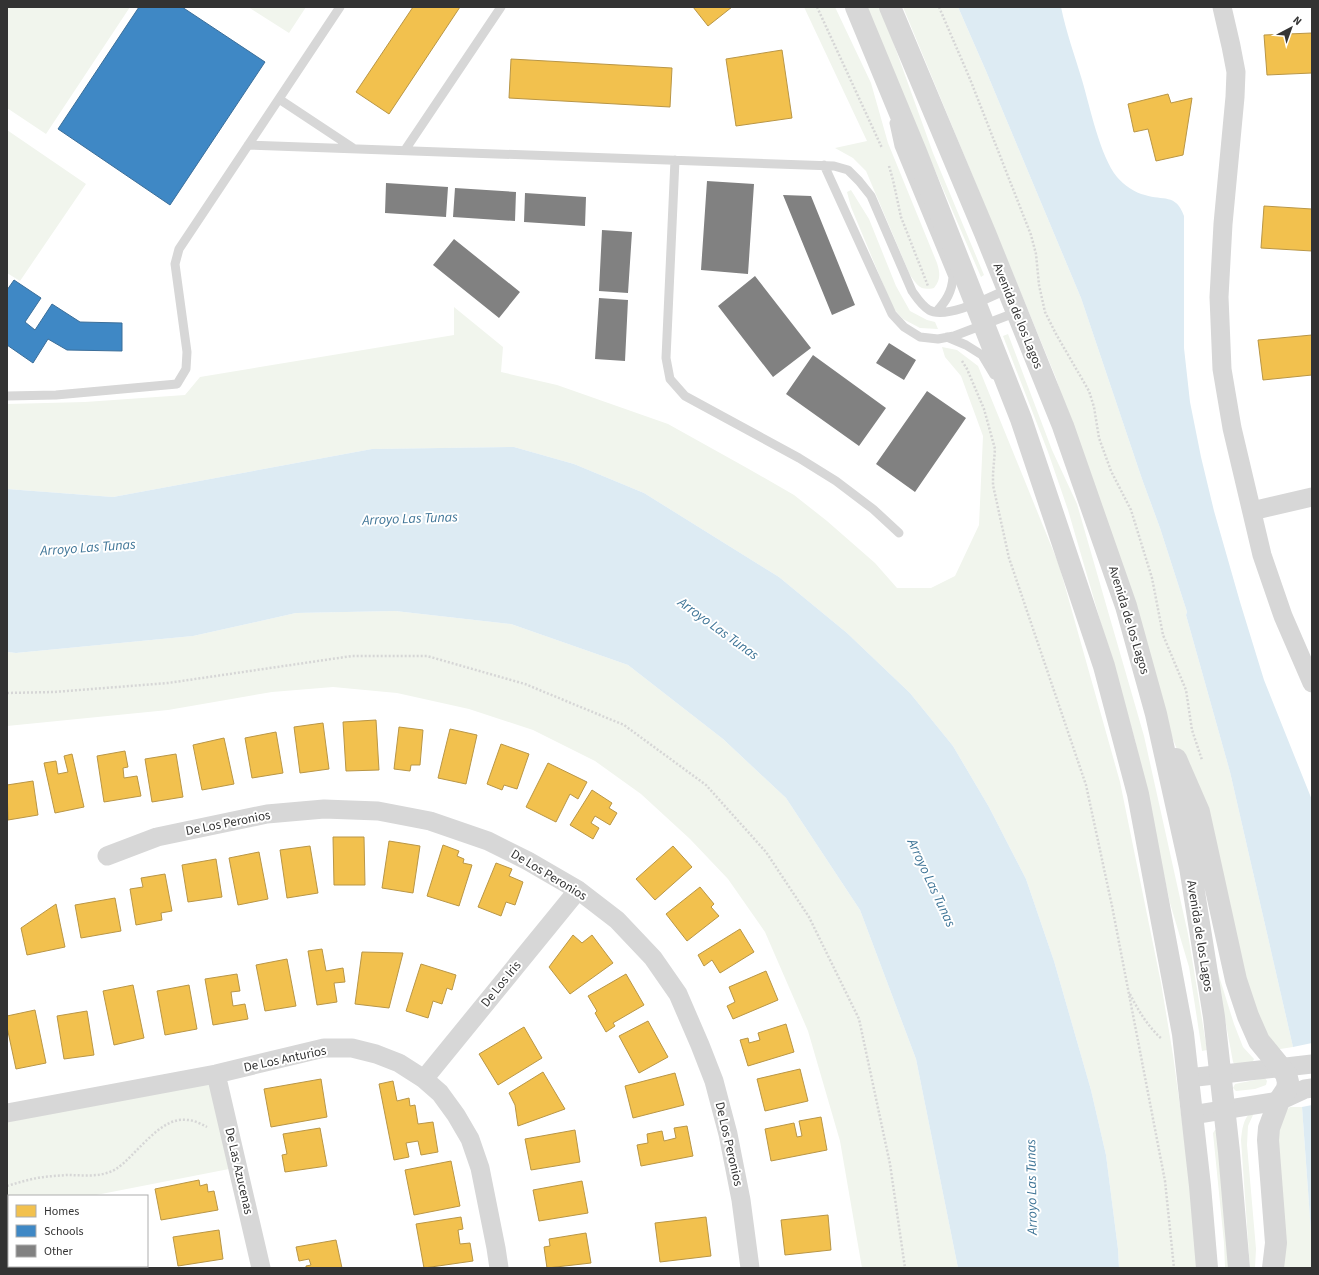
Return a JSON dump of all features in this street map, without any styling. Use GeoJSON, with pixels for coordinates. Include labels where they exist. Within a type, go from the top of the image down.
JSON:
{"type":"FeatureCollection","features":[{"type":"Feature","properties":{"kind":"street"},"geometry":{"type":"LineString","coordinates":[[856,7],[886,78],[1021,419],[1104,666],[1138,794],[1183,1034],[1200,1186],[1207,1268]]}},
{"type":"Feature","properties":{"kind":"street","name":"Avenida de los Lagos"},"geometry":{"type":"LineString","coordinates":[[890,7],[1008,289],[1063,426],[1121,591],[1156,714],[1190,867],[1214,1017],[1225,1110],[1239,1268]]}},
{"type":"Feature","properties":{"kind":"street"},"geometry":{"type":"LineString","coordinates":[[1222,7],[1232,46],[1236,72],[1223,224],[1219,297],[1222,369],[1232,428],[1262,555],[1279,602],[1312,683]]}},
{"type":"Feature","properties":{"kind":"street"},"geometry":{"type":"LineString","coordinates":[[1252,511],[1312,497]]}},
{"type":"Feature","properties":{"kind":"street"},"geometry":{"type":"LineString","coordinates":[[1156,714],[1199,812],[1236,980],[1248,1016],[1259,1041],[1298,1065]]}},
{"type":"Feature","properties":{"kind":"street","name":"De Los Peronios"},"geometry":{"type":"LineString","coordinates":[[107,856],[157,837],[267,814],[324,809],[378,811],[430,821],[488,841],[528,861],[578,890],[617,920],[653,958],[678,994],[714,1081],[728,1134],[741,1200],[750,1268]]}},
{"type":"Feature","properties":{"kind":"street","name":"De Los Iris"},"geometry":{"type":"LineString","coordinates":[[424,1079],[578,890]]}},
{"type":"Feature","properties":{"kind":"street","name":"De Los Anturios"},"geometry":{"type":"LineString","coordinates":[[7,1113],[216,1074],[324,1048],[352,1048],[376,1054],[399,1063],[424,1079],[440,1093],[456,1115],[470,1139],[480,1168],[499,1268]]}},
{"type":"Feature","properties":{"kind":"street"},"geometry":{"type":"LineString","coordinates":[[1188,1078],[1298,1065]]}},
{"type":"Feature","properties":{"kind":"street"},"geometry":{"type":"LineString","coordinates":[[1273,1268],[1276,1243],[1268,1140],[1270,1128],[1279,1101],[1287,1089],[1288,1082],[1286,1074],[1298,1065]]}},
{"type":"Feature","properties":{"kind":"street","name":"De Las Azucenas"},"geometry":{"type":"LineString","coordinates":[[216,1074],[261,1268]]}},
{"type":"Feature","properties":{"kind":"street"},"geometry":{"type":"LineString","coordinates":[[1192,1115],[1279,1101],[1309,1089]]}},
{"type":"Feature","properties":{"kind":"lane"},"geometry":{"type":"LineString","coordinates":[[7,396],[56,395],[176,384],[186,369],[187,352],[174,264],[179,249],[340,7]]}},
{"type":"Feature","properties":{"kind":"lane"},"geometry":{"type":"LineString","coordinates":[[405,150],[501,7]]}},
{"type":"Feature","properties":{"kind":"lane"},"geometry":{"type":"LineString","coordinates":[[886,78],[899,146],[953,278],[953,287],[946,300],[937,311]]}},
{"type":"Feature","properties":{"kind":"lane"},"geometry":{"type":"LineString","coordinates":[[279,99],[354,148]]}},
{"type":"Feature","properties":{"kind":"lane"},"geometry":{"type":"LineString","coordinates":[[248,145],[834,166],[848,170],[859,181],[870,196],[912,291],[921,304],[930,311],[946,313],[976,304],[1008,289]]}},
{"type":"Feature","properties":{"kind":"lane"},"geometry":{"type":"LineString","coordinates":[[675,160],[666,358],[670,379],[685,396],[799,458],[836,481],[899,533]]}},
{"type":"Feature","properties":{"kind":"lane"},"geometry":{"type":"LineString","coordinates":[[824,165],[892,314],[904,327],[920,337],[938,339],[954,336],[1017,312]]}},
{"type":"Feature","properties":{"kind":"lane"},"geometry":{"type":"LineString","coordinates":[[947,337],[966,345],[982,356],[994,374],[996,382]]}},
{"type":"Feature","properties":{"kind":"lane"},"geometry":{"type":"LineString","coordinates":[[1026,462],[1068,559]]}},
{"type":"Feature","properties":{"kind":"path"},"geometry":{"type":"LineString","coordinates":[[816,7],[886,154]]}},
{"type":"Feature","properties":{"kind":"path"},"geometry":{"type":"LineString","coordinates":[[888,161],[894,180],[900,217],[937,311]]}},
{"type":"Feature","properties":{"kind":"path"},"geometry":{"type":"LineString","coordinates":[[947,337],[967,370],[984,409],[995,449],[992,474],[993,485],[1009,558],[1086,785],[1112,906],[1165,1181],[1174,1268]]}},
{"type":"Feature","properties":{"kind":"path"},"geometry":{"type":"LineString","coordinates":[[7,693],[54,692],[168,683],[352,656],[427,656],[525,684],[624,726],[706,785],[766,852],[809,917],[859,1019],[890,1164],[905,1268]]}},
{"type":"Feature","properties":{"kind":"path"},"geometry":{"type":"LineString","coordinates":[[7,1186],[36,1178],[67,1175],[95,1176],[114,1170],[126,1161],[149,1138],[165,1126],[178,1120],[197,1122],[231,1137]]}},
{"type":"Feature","properties":{"kind":"shaded area"},"geometry":{"type":"Polygon","coordinates":[[[7,7],[130,7],[46,134],[7,108],[7,7]]]}},
{"type":"Feature","properties":{"kind":"shaded area"},"geometry":{"type":"Polygon","coordinates":[[[248,7],[306,7],[289,33],[248,7]]]}},
{"type":"Feature","properties":{"kind":"shaded area"},"geometry":{"type":"Polygon","coordinates":[[[804,7],[835,7],[871,83],[888,143],[937,263],[939,276],[938,282],[934,288],[925,289],[920,287],[910,275],[866,171],[853,158],[835,148],[867,141],[804,7]]]}},
{"type":"Feature","properties":{"kind":"shaded area"},"geometry":{"type":"Polygon","coordinates":[[[863,7],[879,7],[887,25],[933,153],[984,275],[981,277],[928,154],[863,7]]]}},
{"type":"Feature","properties":{"kind":"shaded area"},"geometry":{"type":"Polygon","coordinates":[[[903,7],[958,7],[1081,298],[1160,528],[1187,612],[1186,615],[1230,772],[1293,1047],[1274,1050],[1252,1014],[1197,798],[1165,720],[1056,378],[903,7]]]}},
{"type":"Feature","properties":{"kind":"shaded area"},"geometry":{"type":"Polygon","coordinates":[[[7,130],[86,184],[20,281],[7,273],[7,130]]]}},
{"type":"Feature","properties":{"kind":"shaded area"},"geometry":{"type":"Polygon","coordinates":[[[851,190],[869,219],[896,286],[910,311],[927,320],[935,322],[938,329],[920,328],[903,319],[893,308],[851,207],[847,192],[851,190]]]}},
{"type":"Feature","properties":{"kind":"shaded area"},"geometry":{"type":"Polygon","coordinates":[[[454,307],[503,347],[501,372],[557,385],[668,424],[794,495],[827,521],[875,563],[897,588],[931,588],[955,576],[979,525],[983,436],[961,376],[945,357],[942,347],[957,350],[978,366],[1059,565],[1120,782],[1161,983],[1173,1055],[1194,1210],[1197,1268],[1119,1268],[1106,1155],[1091,1090],[1054,961],[1026,879],[989,807],[953,746],[910,693],[847,633],[779,577],[644,493],[574,464],[514,447],[372,449],[113,497],[7,489],[7,404],[85,402],[185,395],[200,377],[454,335],[454,307]]]}},
{"type":"Feature","properties":{"kind":"shaded area"},"geometry":{"type":"Polygon","coordinates":[[[1008,334],[1052,450],[1077,504],[1144,736],[1188,934],[1207,1050],[1202,1051],[1189,967],[1170,903],[1135,740],[1068,510],[1048,452],[1003,336],[1008,334]]]}},
{"type":"Feature","properties":{"kind":"shaded area"},"geometry":{"type":"Polygon","coordinates":[[[395,611],[511,624],[628,665],[723,739],[786,798],[860,910],[916,1059],[958,1268],[862,1268],[840,1141],[808,1031],[765,932],[728,879],[690,839],[641,794],[595,761],[533,730],[469,709],[397,693],[333,687],[272,692],[168,710],[7,726],[7,652],[16,653],[193,636],[296,613],[395,611]]]}},
{"type":"Feature","properties":{"kind":"shaded area"},"geometry":{"type":"Polygon","coordinates":[[[1214,960],[1234,1024],[1243,1047],[1254,1059],[1252,1063],[1235,1065],[1233,1062],[1214,960]]]}},
{"type":"Feature","properties":{"kind":"shaded area"},"geometry":{"type":"Polygon","coordinates":[[[1265,1078],[1267,1081],[1266,1085],[1255,1089],[1236,1091],[1233,1088],[1235,1084],[1265,1078]]]}},
{"type":"Feature","properties":{"kind":"shaded area"},"geometry":{"type":"Polygon","coordinates":[[[211,1082],[229,1169],[96,1195],[8,1195],[7,1213],[7,1122],[211,1082]]]}},
{"type":"Feature","properties":{"kind":"shaded area"},"geometry":{"type":"Polygon","coordinates":[[[1290,1107],[1302,1107],[1312,1246],[1312,1268],[1280,1268],[1274,1143],[1282,1114],[1290,1107]]]}},
{"type":"Feature","properties":{"kind":"shaded area"},"geometry":{"type":"Polygon","coordinates":[[[1251,1112],[1253,1115],[1248,1126],[1247,1145],[1256,1249],[1255,1268],[1250,1268],[1241,1140],[1242,1129],[1248,1115],[1251,1112]]]}},
{"type":"Feature","properties":{"kind":"shaded area"},"geometry":{"type":"Polygon","coordinates":[[[1217,1130],[1231,1268],[1225,1268],[1224,1243],[1213,1133],[1217,1130]]]}},
{"type":"Feature","properties":{"kind":"water"},"geometry":{"type":"Polygon","coordinates":[[[958,7],[1061,7],[1096,131],[1105,157],[1111,168],[1123,183],[1137,192],[1152,197],[1173,201],[1181,209],[1184,216],[1184,348],[1190,402],[1201,457],[1214,511],[1264,680],[1312,800],[1312,1043],[1293,1047],[1230,772],[1186,615],[1187,612],[1160,528],[1081,298],[958,7]]]}},
{"type":"Feature","properties":{"kind":"water","name":"Arroyo Las Tunas"},"geometry":{"type":"Polygon","coordinates":[[[514,447],[574,464],[644,493],[779,577],[847,633],[910,693],[953,746],[989,807],[1026,879],[1054,961],[1091,1090],[1106,1155],[1119,1268],[958,1268],[916,1059],[860,910],[786,798],[723,739],[628,665],[511,624],[395,611],[296,613],[193,636],[16,653],[7,652],[7,489],[113,497],[372,449],[514,447]]]}},
{"type":"Feature","properties":{"kind":"water"},"geometry":{"type":"Polygon","coordinates":[[[1312,1105],[1312,1246],[1302,1107],[1312,1105]]]}},
{"type":"Feature","properties":{"kind":"building: Homes"},"geometry":{"type":"Polygon","coordinates":[[[413,7],[460,7],[389,114],[356,92],[413,7]]]}},
{"type":"Feature","properties":{"kind":"building: Homes"},"geometry":{"type":"Polygon","coordinates":[[[693,7],[732,7],[708,26],[693,7]]]}},
{"type":"Feature","properties":{"kind":"building: Homes"},"geometry":{"type":"Polygon","coordinates":[[[1312,33],[1312,73],[1267,75],[1264,35],[1312,33]]]}},
{"type":"Feature","properties":{"kind":"building: Homes"},"geometry":{"type":"Polygon","coordinates":[[[782,50],[792,118],[736,126],[726,59],[782,50]]]}},
{"type":"Feature","properties":{"kind":"building: Homes"},"geometry":{"type":"Polygon","coordinates":[[[511,59],[672,68],[670,107],[509,98],[511,59]]]}},
{"type":"Feature","properties":{"kind":"building: Homes"},"geometry":{"type":"Polygon","coordinates":[[[1168,94],[1171,103],[1192,98],[1183,155],[1156,161],[1148,129],[1134,132],[1128,104],[1168,94]]]}},
{"type":"Feature","properties":{"kind":"building: Homes"},"geometry":{"type":"Polygon","coordinates":[[[1264,206],[1312,209],[1312,251],[1261,248],[1264,206]]]}},
{"type":"Feature","properties":{"kind":"building: Homes"},"geometry":{"type":"Polygon","coordinates":[[[1312,335],[1312,375],[1263,380],[1258,340],[1312,335]]]}},
{"type":"Feature","properties":{"kind":"building: Homes"},"geometry":{"type":"Polygon","coordinates":[[[376,720],[379,770],[346,771],[343,722],[376,720]]]}},
{"type":"Feature","properties":{"kind":"building: Homes"},"geometry":{"type":"Polygon","coordinates":[[[323,723],[329,769],[300,773],[294,727],[323,723]]]}},
{"type":"Feature","properties":{"kind":"building: Homes"},"geometry":{"type":"Polygon","coordinates":[[[399,727],[423,730],[420,765],[411,765],[410,771],[394,769],[399,727]]]}},
{"type":"Feature","properties":{"kind":"building: Homes"},"geometry":{"type":"Polygon","coordinates":[[[450,729],[477,735],[466,784],[438,778],[450,729]]]}},
{"type":"Feature","properties":{"kind":"building: Homes"},"geometry":{"type":"Polygon","coordinates":[[[276,732],[283,773],[252,778],[245,738],[276,732]]]}},
{"type":"Feature","properties":{"kind":"building: Homes"},"geometry":{"type":"Polygon","coordinates":[[[224,738],[234,784],[202,790],[193,745],[224,738]]]}},
{"type":"Feature","properties":{"kind":"building: Homes"},"geometry":{"type":"Polygon","coordinates":[[[501,744],[529,754],[517,789],[504,785],[502,790],[487,784],[501,744]]]}},
{"type":"Feature","properties":{"kind":"building: Homes"},"geometry":{"type":"Polygon","coordinates":[[[125,751],[128,767],[123,768],[124,778],[137,776],[141,796],[104,802],[97,756],[125,751]]]}},
{"type":"Feature","properties":{"kind":"building: Homes"},"geometry":{"type":"Polygon","coordinates":[[[72,754],[84,807],[55,813],[44,763],[56,761],[58,774],[68,772],[64,756],[72,754]]]}},
{"type":"Feature","properties":{"kind":"building: Homes"},"geometry":{"type":"Polygon","coordinates":[[[176,754],[183,797],[152,802],[145,759],[176,754]]]}},
{"type":"Feature","properties":{"kind":"building: Homes"},"geometry":{"type":"Polygon","coordinates":[[[548,763],[587,782],[578,799],[570,794],[556,822],[526,807],[548,763]]]}},
{"type":"Feature","properties":{"kind":"building: Homes"},"geometry":{"type":"Polygon","coordinates":[[[33,781],[38,815],[8,820],[7,785],[33,781]]]}},
{"type":"Feature","properties":{"kind":"building: Homes"},"geometry":{"type":"Polygon","coordinates":[[[592,790],[612,803],[609,808],[617,813],[610,825],[595,816],[591,823],[599,828],[593,839],[570,825],[592,790]]]}},
{"type":"Feature","properties":{"kind":"building: Homes"},"geometry":{"type":"Polygon","coordinates":[[[333,837],[364,837],[365,885],[334,885],[333,837]]]}},
{"type":"Feature","properties":{"kind":"building: Homes"},"geometry":{"type":"Polygon","coordinates":[[[389,841],[420,846],[413,893],[382,888],[389,841]]]}},
{"type":"Feature","properties":{"kind":"building: Homes"},"geometry":{"type":"Polygon","coordinates":[[[443,845],[459,851],[457,856],[464,859],[463,863],[472,865],[459,906],[427,896],[443,845]]]}},
{"type":"Feature","properties":{"kind":"building: Homes"},"geometry":{"type":"Polygon","coordinates":[[[310,846],[318,893],[287,898],[280,850],[310,846]]]}},
{"type":"Feature","properties":{"kind":"building: Homes"},"geometry":{"type":"Polygon","coordinates":[[[673,846],[692,867],[655,900],[636,879],[673,846]]]}},
{"type":"Feature","properties":{"kind":"building: Homes"},"geometry":{"type":"Polygon","coordinates":[[[259,852],[268,899],[238,905],[229,858],[259,852]]]}},
{"type":"Feature","properties":{"kind":"building: Homes"},"geometry":{"type":"Polygon","coordinates":[[[216,859],[222,897],[188,902],[182,865],[216,859]]]}},
{"type":"Feature","properties":{"kind":"building: Homes"},"geometry":{"type":"Polygon","coordinates":[[[496,863],[512,869],[509,876],[523,882],[515,905],[506,902],[501,916],[478,907],[496,863]]]}},
{"type":"Feature","properties":{"kind":"building: Homes"},"geometry":{"type":"Polygon","coordinates":[[[165,874],[172,911],[161,913],[162,920],[136,925],[130,889],[143,887],[141,878],[165,874]]]}},
{"type":"Feature","properties":{"kind":"building: Homes"},"geometry":{"type":"Polygon","coordinates":[[[700,887],[714,904],[711,907],[719,916],[687,941],[666,914],[700,887]]]}},
{"type":"Feature","properties":{"kind":"building: Homes"},"geometry":{"type":"Polygon","coordinates":[[[115,898],[121,931],[81,938],[75,905],[115,898]]]}},
{"type":"Feature","properties":{"kind":"building: Homes"},"geometry":{"type":"Polygon","coordinates":[[[56,904],[65,947],[27,955],[21,928],[56,904]]]}},
{"type":"Feature","properties":{"kind":"building: Homes"},"geometry":{"type":"Polygon","coordinates":[[[740,929],[754,952],[720,973],[712,960],[704,966],[698,955],[740,929]]]}},
{"type":"Feature","properties":{"kind":"building: Homes"},"geometry":{"type":"Polygon","coordinates":[[[573,935],[582,943],[592,935],[613,963],[570,994],[549,967],[573,935]]]}},
{"type":"Feature","properties":{"kind":"building: Homes"},"geometry":{"type":"Polygon","coordinates":[[[322,949],[326,971],[343,968],[345,982],[334,983],[337,1002],[317,1005],[308,951],[322,949]]]}},
{"type":"Feature","properties":{"kind":"building: Homes"},"geometry":{"type":"Polygon","coordinates":[[[362,952],[403,953],[389,1008],[355,1004],[362,952]]]}},
{"type":"Feature","properties":{"kind":"building: Homes"},"geometry":{"type":"Polygon","coordinates":[[[287,959],[296,1006],[265,1011],[256,965],[287,959]]]}},
{"type":"Feature","properties":{"kind":"building: Homes"},"geometry":{"type":"Polygon","coordinates":[[[421,964],[456,975],[452,990],[447,988],[442,1004],[433,1001],[428,1018],[406,1011],[421,964]]]}},
{"type":"Feature","properties":{"kind":"building: Homes"},"geometry":{"type":"Polygon","coordinates":[[[766,971],[778,1000],[733,1019],[727,1006],[735,1002],[729,987],[766,971]]]}},
{"type":"Feature","properties":{"kind":"building: Homes"},"geometry":{"type":"Polygon","coordinates":[[[237,974],[240,991],[231,992],[233,1006],[245,1004],[248,1019],[213,1025],[205,979],[237,974]]]}},
{"type":"Feature","properties":{"kind":"building: Homes"},"geometry":{"type":"Polygon","coordinates":[[[626,974],[644,1005],[613,1023],[615,1026],[606,1032],[595,1013],[597,1011],[588,996],[626,974]]]}},
{"type":"Feature","properties":{"kind":"building: Homes"},"geometry":{"type":"Polygon","coordinates":[[[133,985],[144,1038],[114,1045],[103,991],[133,985]]]}},
{"type":"Feature","properties":{"kind":"building: Homes"},"geometry":{"type":"Polygon","coordinates":[[[189,985],[197,1029],[165,1035],[157,991],[189,985]]]}},
{"type":"Feature","properties":{"kind":"building: Homes"},"geometry":{"type":"Polygon","coordinates":[[[35,1010],[46,1063],[16,1069],[7,1027],[7,1016],[35,1010]]]}},
{"type":"Feature","properties":{"kind":"building: Homes"},"geometry":{"type":"Polygon","coordinates":[[[87,1011],[94,1055],[64,1059],[57,1016],[87,1011]]]}},
{"type":"Feature","properties":{"kind":"building: Homes"},"geometry":{"type":"Polygon","coordinates":[[[648,1021],[668,1057],[639,1073],[619,1036],[648,1021]]]}},
{"type":"Feature","properties":{"kind":"building: Homes"},"geometry":{"type":"Polygon","coordinates":[[[786,1024],[794,1052],[748,1066],[740,1040],[748,1038],[749,1043],[760,1040],[758,1033],[786,1024]]]}},
{"type":"Feature","properties":{"kind":"building: Homes"},"geometry":{"type":"Polygon","coordinates":[[[524,1027],[542,1058],[498,1085],[479,1054],[524,1027]]]}},
{"type":"Feature","properties":{"kind":"building: Homes"},"geometry":{"type":"Polygon","coordinates":[[[800,1069],[808,1101],[765,1111],[757,1079],[800,1069]]]}},
{"type":"Feature","properties":{"kind":"building: Homes"},"geometry":{"type":"Polygon","coordinates":[[[543,1072],[565,1109],[518,1126],[515,1105],[509,1093],[543,1072]]]}},
{"type":"Feature","properties":{"kind":"building: Homes"},"geometry":{"type":"Polygon","coordinates":[[[675,1073],[684,1105],[633,1118],[625,1086],[675,1073]]]}},
{"type":"Feature","properties":{"kind":"building: Homes"},"geometry":{"type":"Polygon","coordinates":[[[321,1079],[327,1117],[271,1127],[264,1089],[321,1079]]]}},
{"type":"Feature","properties":{"kind":"building: Homes"},"geometry":{"type":"Polygon","coordinates":[[[393,1081],[397,1101],[409,1098],[410,1106],[415,1105],[418,1124],[433,1122],[438,1152],[421,1155],[418,1141],[406,1143],[409,1157],[394,1160],[379,1084],[393,1081]]]}},
{"type":"Feature","properties":{"kind":"building: Homes"},"geometry":{"type":"Polygon","coordinates":[[[821,1117],[827,1150],[771,1161],[765,1129],[794,1123],[797,1137],[802,1136],[799,1121],[821,1117]]]}},
{"type":"Feature","properties":{"kind":"building: Homes"},"geometry":{"type":"Polygon","coordinates":[[[687,1126],[693,1156],[641,1166],[637,1145],[648,1143],[647,1134],[662,1131],[664,1141],[676,1138],[674,1128],[687,1126]]]}},
{"type":"Feature","properties":{"kind":"building: Homes"},"geometry":{"type":"Polygon","coordinates":[[[320,1128],[327,1166],[285,1172],[282,1155],[287,1154],[283,1134],[320,1128]]]}},
{"type":"Feature","properties":{"kind":"building: Homes"},"geometry":{"type":"Polygon","coordinates":[[[575,1130],[580,1162],[531,1170],[525,1139],[575,1130]]]}},
{"type":"Feature","properties":{"kind":"building: Homes"},"geometry":{"type":"Polygon","coordinates":[[[451,1161],[460,1206],[414,1215],[405,1170],[451,1161]]]}},
{"type":"Feature","properties":{"kind":"building: Homes"},"geometry":{"type":"Polygon","coordinates":[[[199,1180],[200,1186],[207,1184],[208,1192],[214,1191],[218,1210],[161,1220],[155,1189],[199,1180]]]}},
{"type":"Feature","properties":{"kind":"building: Homes"},"geometry":{"type":"Polygon","coordinates":[[[582,1181],[588,1213],[539,1221],[533,1190],[582,1181]]]}},
{"type":"Feature","properties":{"kind":"building: Homes"},"geometry":{"type":"Polygon","coordinates":[[[828,1215],[831,1250],[785,1255],[781,1220],[828,1215]]]}},
{"type":"Feature","properties":{"kind":"building: Homes"},"geometry":{"type":"Polygon","coordinates":[[[461,1217],[463,1229],[458,1230],[460,1244],[470,1243],[473,1261],[424,1268],[416,1224],[461,1217]]]}},
{"type":"Feature","properties":{"kind":"building: Homes"},"geometry":{"type":"Polygon","coordinates":[[[706,1217],[711,1256],[660,1262],[655,1223],[706,1217]]]}},
{"type":"Feature","properties":{"kind":"building: Homes"},"geometry":{"type":"Polygon","coordinates":[[[219,1230],[223,1259],[178,1266],[173,1237],[219,1230]]]}},
{"type":"Feature","properties":{"kind":"building: Homes"},"geometry":{"type":"Polygon","coordinates":[[[586,1233],[591,1263],[547,1268],[544,1247],[550,1246],[549,1239],[586,1233]]]}},
{"type":"Feature","properties":{"kind":"building: Homes"},"geometry":{"type":"Polygon","coordinates":[[[336,1240],[342,1268],[306,1268],[306,1266],[311,1265],[309,1259],[299,1261],[296,1247],[336,1240]]]}},
{"type":"Feature","properties":{"kind":"building: Homes"},"geometry":{"type":"Polygon","coordinates":[[[40,1267],[97,1267],[97,1268],[40,1267]]]}},
{"type":"Feature","properties":{"kind":"building: Schools"},"geometry":{"type":"Polygon","coordinates":[[[139,7],[182,7],[265,62],[170,205],[58,129],[139,7]]]}},
{"type":"Feature","properties":{"kind":"building: Schools"},"geometry":{"type":"Polygon","coordinates":[[[14,280],[41,298],[25,322],[35,330],[52,304],[80,322],[122,323],[122,351],[67,350],[48,339],[33,363],[7,345],[7,290],[14,280]]]}},
{"type":"Feature","properties":{"kind":"building: Other"},"geometry":{"type":"Polygon","coordinates":[[[707,181],[754,184],[748,274],[701,270],[707,181]]]}},
{"type":"Feature","properties":{"kind":"building: Other"},"geometry":{"type":"Polygon","coordinates":[[[386,183],[448,187],[446,217],[385,213],[386,183]]]}},
{"type":"Feature","properties":{"kind":"building: Other"},"geometry":{"type":"Polygon","coordinates":[[[455,188],[516,192],[515,221],[453,217],[455,188]]]}},
{"type":"Feature","properties":{"kind":"building: Other"},"geometry":{"type":"Polygon","coordinates":[[[525,193],[586,197],[585,226],[524,222],[525,193]]]}},
{"type":"Feature","properties":{"kind":"building: Other"},"geometry":{"type":"Polygon","coordinates":[[[783,195],[811,196],[855,305],[832,315],[783,195]]]}},
{"type":"Feature","properties":{"kind":"building: Other"},"geometry":{"type":"Polygon","coordinates":[[[602,230],[632,232],[628,293],[599,291],[602,230]]]}},
{"type":"Feature","properties":{"kind":"building: Other"},"geometry":{"type":"Polygon","coordinates":[[[454,239],[520,292],[499,318],[433,265],[454,239]]]}},
{"type":"Feature","properties":{"kind":"building: Other"},"geometry":{"type":"Polygon","coordinates":[[[755,276],[811,348],[773,377],[718,306],[755,276]]]}},
{"type":"Feature","properties":{"kind":"building: Other"},"geometry":{"type":"Polygon","coordinates":[[[599,298],[628,300],[625,361],[595,359],[599,298]]]}},
{"type":"Feature","properties":{"kind":"building: Other"},"geometry":{"type":"Polygon","coordinates":[[[889,343],[916,360],[904,380],[876,363],[889,343]]]}},
{"type":"Feature","properties":{"kind":"building: Other"},"geometry":{"type":"Polygon","coordinates":[[[813,355],[886,408],[859,446],[786,394],[813,355]]]}},
{"type":"Feature","properties":{"kind":"building: Other"},"geometry":{"type":"Polygon","coordinates":[[[927,391],[966,418],[915,492],[876,464],[927,391]]]}}]}
